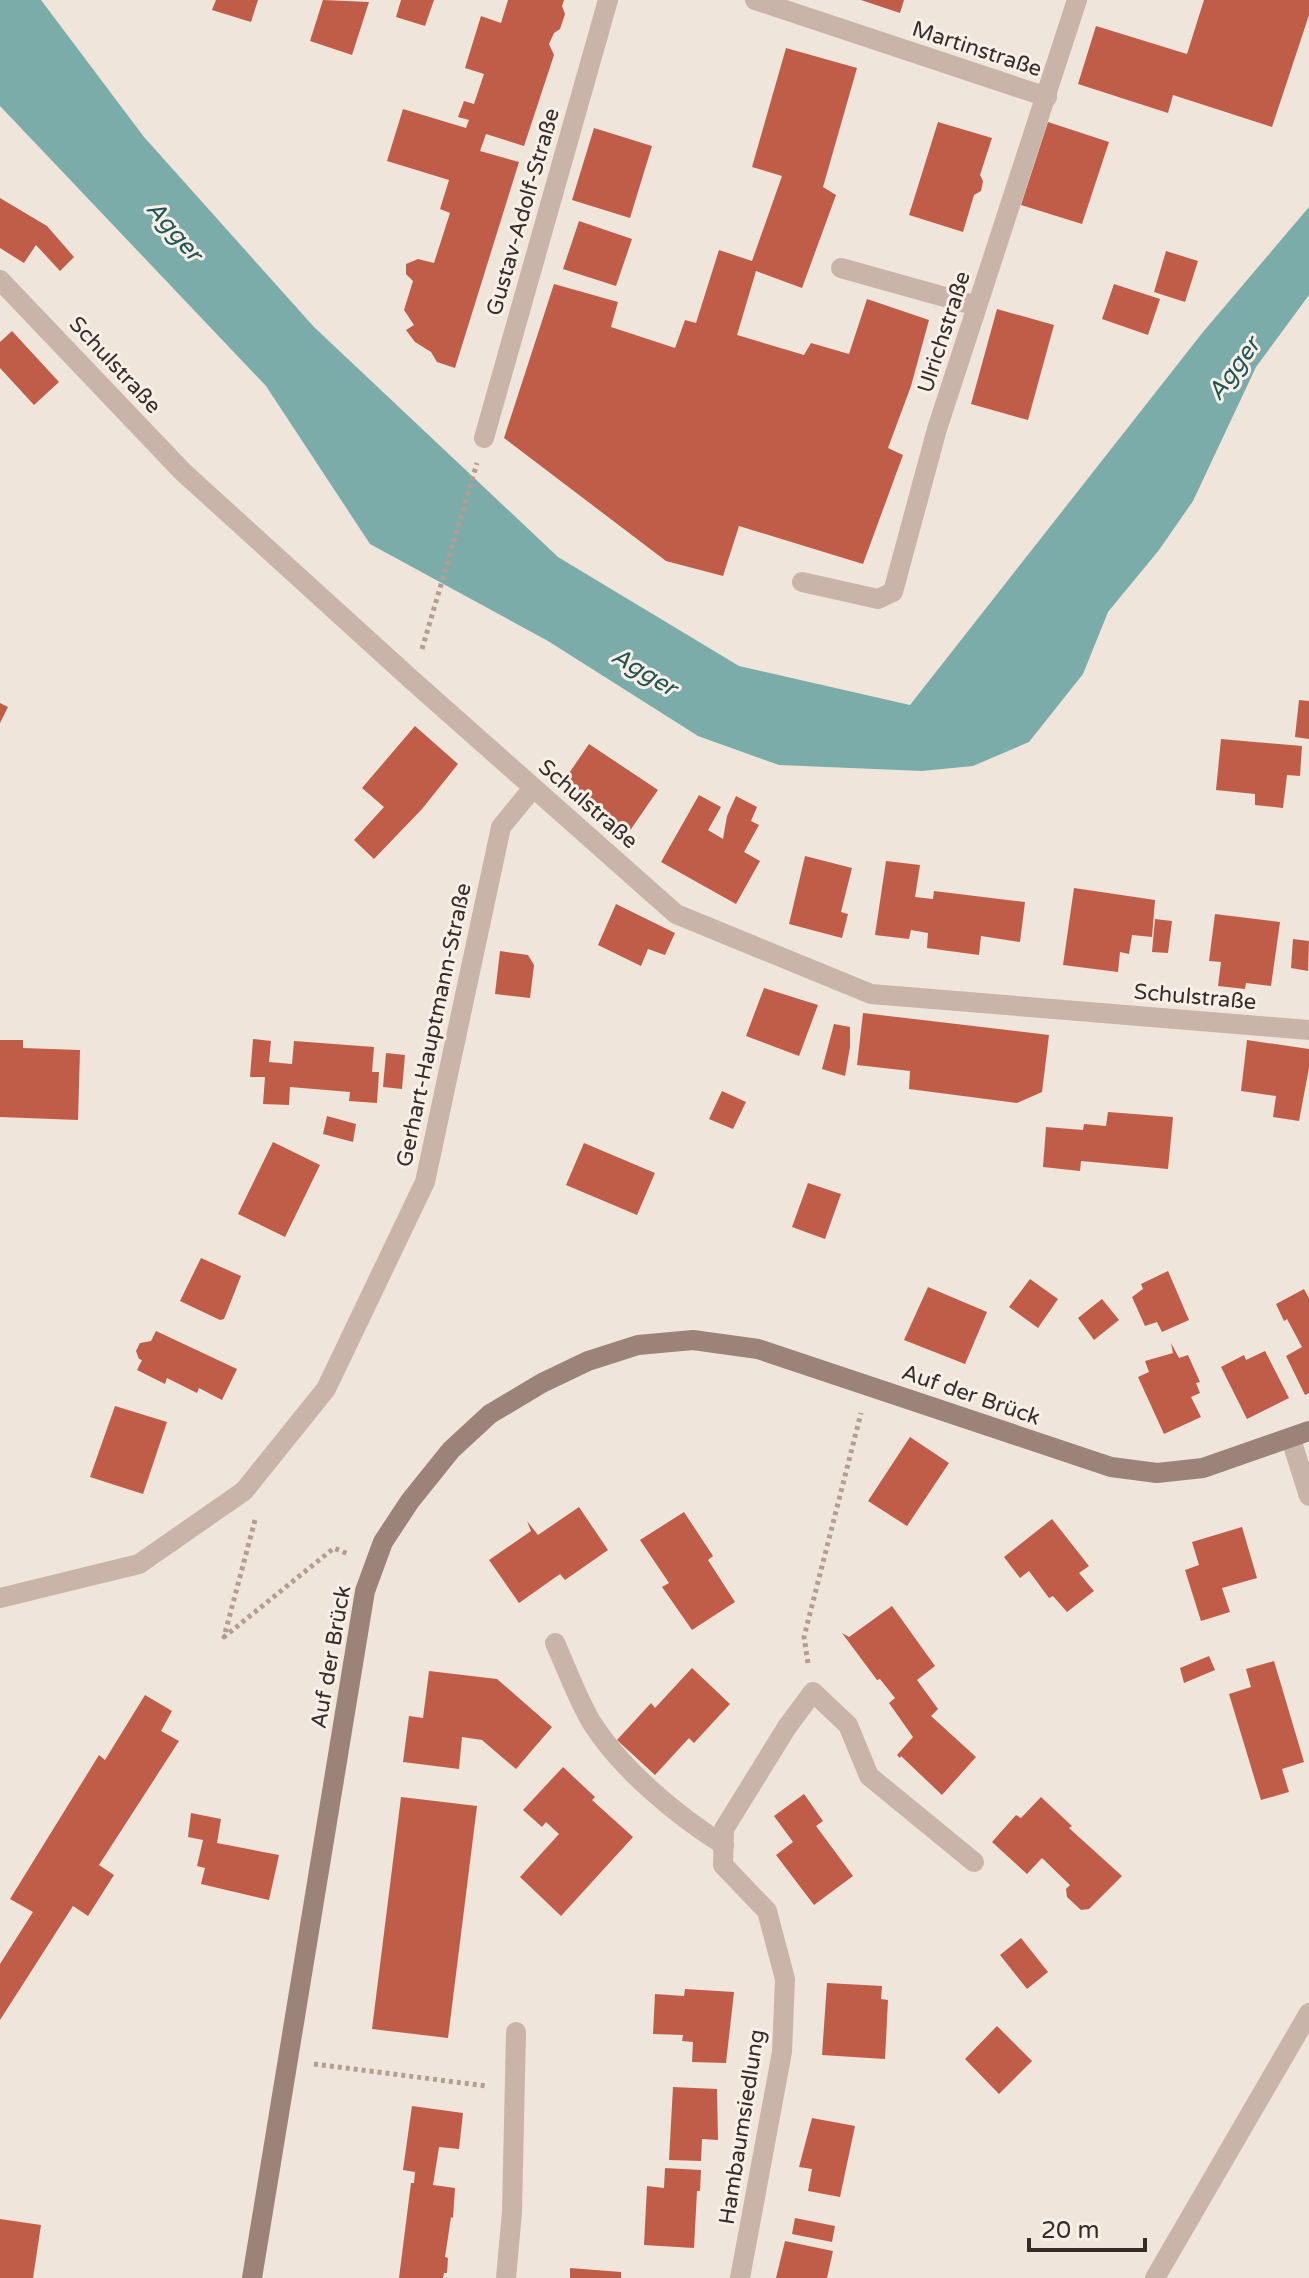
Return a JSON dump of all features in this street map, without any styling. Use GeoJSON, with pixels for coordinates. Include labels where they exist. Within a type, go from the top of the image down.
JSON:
{"type":"FeatureCollection","features":[{"type":"Feature","properties":{"kind":"main road","name":"Auf der Brück"},"geometry":{"type":"LineString","coordinates":[[252,2278],[365,1591],[383,1542],[410,1501],[451,1450],[490,1414],[542,1383],[588,1361],[638,1345],[693,1340],[758,1349],[1064,1453],[1126,1469],[1157,1473],[1203,1468],[1300,1435]]}},
{"type":"Feature","properties":{"kind":"street","name":"Gustav-Adolf-Straße"},"geometry":{"type":"LineString","coordinates":[[484,438],[608,0]]}},
{"type":"Feature","properties":{"kind":"street","name":"Martinstraße"},"geometry":{"type":"LineString","coordinates":[[755,0],[1047,97]]}},
{"type":"Feature","properties":{"kind":"street","name":"Ulrichstraße"},"geometry":{"type":"LineString","coordinates":[[802,582],[878,599],[893,592],[937,429],[1077,0]]}},
{"type":"Feature","properties":{"kind":"street"},"geometry":{"type":"LineString","coordinates":[[841,268],[977,306]]}},
{"type":"Feature","properties":{"kind":"street","name":"Schulstraße"},"geometry":{"type":"LineString","coordinates":[[0,280],[183,472],[676,914],[871,994],[1309,1030]]}},
{"type":"Feature","properties":{"kind":"street","name":"Gerhart-Hauptmann-Straße"},"geometry":{"type":"LineString","coordinates":[[0,1598],[139,1564],[244,1491],[326,1389],[425,1182],[501,827],[533,788]]}},
{"type":"Feature","properties":{"kind":"street"},"geometry":{"type":"LineString","coordinates":[[1300,1435],[1309,1496]]}},
{"type":"Feature","properties":{"kind":"street"},"geometry":{"type":"LineString","coordinates":[[555,1643],[592,1722],[619,1757],[683,1820],[724,1845]]}},
{"type":"Feature","properties":{"kind":"street"},"geometry":{"type":"LineString","coordinates":[[724,1845],[724,1829],[787,1727],[813,1692],[848,1725],[869,1776],[974,1862]]}},
{"type":"Feature","properties":{"kind":"street","name":"Hambaumsiedlung"},"geometry":{"type":"LineString","coordinates":[[724,1845],[723,1865],[767,1911],[785,1979],[782,2052],[740,2278]]}},
{"type":"Feature","properties":{"kind":"street"},"geometry":{"type":"LineString","coordinates":[[1155,2278],[1309,2013]]}},
{"type":"Feature","properties":{"kind":"street"},"geometry":{"type":"LineString","coordinates":[[506,2278],[512,2212],[516,2032]]}},
{"type":"Feature","properties":{"kind":"path"},"geometry":{"type":"LineString","coordinates":[[420,657],[477,464]]}},
{"type":"Feature","properties":{"kind":"path"},"geometry":{"type":"LineString","coordinates":[[813,1692],[804,1637],[868,1385]]}},
{"type":"Feature","properties":{"kind":"path"},"geometry":{"type":"LineString","coordinates":[[244,1491],[260,1503],[224,1637],[334,1548],[374,1566]]}},
{"type":"Feature","properties":{"kind":"path"},"geometry":{"type":"LineString","coordinates":[[287,2061],[516,2090]]}},
{"type":"Feature","properties":{"kind":"water","name":"Agger"},"geometry":{"type":"Polygon","coordinates":[[[0,0],[41,0],[144,137],[314,327],[558,557],[739,666],[910,705],[1203,332],[1309,207],[1309,295],[1256,367],[1193,501],[1159,550],[1108,612],[1083,674],[1029,742],[973,766],[922,771],[779,765],[698,736],[548,641],[370,544],[266,386],[0,106],[0,0]]]}},
{"type":"Feature","properties":{"kind":"building"},"geometry":{"type":"Polygon","coordinates":[[[216,0],[258,0],[251,22],[212,10],[216,0]]]}},
{"type":"Feature","properties":{"kind":"building"},"geometry":{"type":"Polygon","coordinates":[[[323,0],[369,2],[352,55],[310,41],[323,0]]]}},
{"type":"Feature","properties":{"kind":"building"},"geometry":{"type":"Polygon","coordinates":[[[401,0],[434,0],[425,26],[396,17],[401,0]]]}},
{"type":"Feature","properties":{"kind":"building"},"geometry":{"type":"Polygon","coordinates":[[[508,0],[564,0],[562,6],[565,14],[560,29],[554,33],[549,44],[554,55],[524,146],[486,134],[480,151],[519,162],[455,368],[437,362],[431,352],[415,342],[406,330],[414,325],[404,310],[413,281],[406,274],[406,264],[418,259],[434,263],[450,213],[440,209],[449,180],[387,161],[403,109],[466,128],[469,120],[458,117],[464,101],[474,104],[484,74],[465,68],[481,16],[501,23],[508,0]]]}},
{"type":"Feature","properties":{"kind":"building"},"geometry":{"type":"Polygon","coordinates":[[[861,0],[904,0],[900,13],[861,0]]]}},
{"type":"Feature","properties":{"kind":"building"},"geometry":{"type":"Polygon","coordinates":[[[1204,0],[1309,0],[1309,15],[1272,127],[1173,95],[1168,113],[1078,84],[1096,26],[1187,54],[1204,0]]]}},
{"type":"Feature","properties":{"kind":"building"},"geometry":{"type":"Polygon","coordinates":[[[786,48],[857,68],[823,187],[836,195],[802,288],[756,271],[737,335],[804,355],[811,343],[849,354],[867,299],[929,320],[911,386],[888,448],[903,455],[863,564],[739,526],[723,576],[666,561],[504,438],[554,284],[618,302],[611,327],[675,348],[685,320],[696,323],[719,250],[752,261],[782,176],[752,167],[786,48]]]}},
{"type":"Feature","properties":{"kind":"building"},"geometry":{"type":"Polygon","coordinates":[[[938,122],[992,138],[980,175],[983,181],[981,191],[974,195],[963,232],[909,215],[938,122]]]}},
{"type":"Feature","properties":{"kind":"building"},"geometry":{"type":"Polygon","coordinates":[[[1048,122],[1109,142],[1082,224],[1021,205],[1048,122]]]}},
{"type":"Feature","properties":{"kind":"building"},"geometry":{"type":"Polygon","coordinates":[[[594,128],[652,146],[630,218],[572,200],[594,128]]]}},
{"type":"Feature","properties":{"kind":"building"},"geometry":{"type":"Polygon","coordinates":[[[0,198],[47,226],[74,257],[60,271],[36,245],[24,263],[0,248],[0,198]]]}},
{"type":"Feature","properties":{"kind":"building"},"geometry":{"type":"Polygon","coordinates":[[[579,221],[632,239],[616,286],[563,269],[579,221]]]}},
{"type":"Feature","properties":{"kind":"building"},"geometry":{"type":"Polygon","coordinates":[[[1166,251],[1198,261],[1185,302],[1154,292],[1166,251]]]}},
{"type":"Feature","properties":{"kind":"building"},"geometry":{"type":"Polygon","coordinates":[[[1114,284],[1160,299],[1148,335],[1102,319],[1114,284]]]}},
{"type":"Feature","properties":{"kind":"building"},"geometry":{"type":"Polygon","coordinates":[[[997,309],[1054,325],[1028,420],[971,404],[997,309]]]}},
{"type":"Feature","properties":{"kind":"building"},"geometry":{"type":"Polygon","coordinates":[[[12,331],[59,382],[34,405],[0,368],[0,342],[12,331]]]}},
{"type":"Feature","properties":{"kind":"building"},"geometry":{"type":"Polygon","coordinates":[[[1299,700],[1309,701],[1309,739],[1295,737],[1299,700]]]}},
{"type":"Feature","properties":{"kind":"building"},"geometry":{"type":"Polygon","coordinates":[[[0,703],[8,707],[0,723],[0,703]]]}},
{"type":"Feature","properties":{"kind":"building"},"geometry":{"type":"Polygon","coordinates":[[[415,726],[458,764],[422,809],[374,859],[354,840],[384,807],[362,788],[415,726]]]}},
{"type":"Feature","properties":{"kind":"building"},"geometry":{"type":"Polygon","coordinates":[[[1221,739],[1302,746],[1300,776],[1287,775],[1283,808],[1255,805],[1255,794],[1216,790],[1221,739]]]}},
{"type":"Feature","properties":{"kind":"building"},"geometry":{"type":"Polygon","coordinates":[[[589,744],[658,790],[629,832],[561,785],[589,744]]]}},
{"type":"Feature","properties":{"kind":"building"},"geometry":{"type":"Polygon","coordinates":[[[699,795],[721,807],[708,830],[723,839],[727,816],[736,796],[757,807],[751,821],[759,825],[744,852],[760,861],[736,904],[661,862],[699,795]]]}},
{"type":"Feature","properties":{"kind":"building"},"geometry":{"type":"Polygon","coordinates":[[[805,856],[852,868],[841,912],[848,914],[842,938],[789,924],[805,856]]]}},
{"type":"Feature","properties":{"kind":"building"},"geometry":{"type":"Polygon","coordinates":[[[886,861],[920,865],[915,897],[933,899],[934,891],[1025,902],[1020,942],[981,936],[979,955],[927,948],[928,933],[911,930],[909,939],[875,935],[886,861]]]}},
{"type":"Feature","properties":{"kind":"building"},"geometry":{"type":"Polygon","coordinates":[[[1074,888],[1155,900],[1152,937],[1132,935],[1129,954],[1120,952],[1118,972],[1063,965],[1074,888]]]}},
{"type":"Feature","properties":{"kind":"building"},"geometry":{"type":"Polygon","coordinates":[[[616,904],[675,933],[665,955],[648,949],[641,966],[598,945],[616,904]]]}},
{"type":"Feature","properties":{"kind":"building"},"geometry":{"type":"Polygon","coordinates":[[[1215,914],[1280,922],[1271,986],[1246,983],[1245,989],[1218,986],[1221,962],[1209,961],[1215,914]]]}},
{"type":"Feature","properties":{"kind":"building"},"geometry":{"type":"Polygon","coordinates":[[[1155,919],[1172,921],[1168,953],[1152,952],[1155,919]]]}},
{"type":"Feature","properties":{"kind":"building"},"geometry":{"type":"Polygon","coordinates":[[[1293,939],[1309,941],[1308,971],[1291,968],[1293,939]]]}},
{"type":"Feature","properties":{"kind":"building"},"geometry":{"type":"Polygon","coordinates":[[[500,951],[528,955],[534,965],[530,998],[495,994],[500,951]]]}},
{"type":"Feature","properties":{"kind":"building"},"geometry":{"type":"Polygon","coordinates":[[[764,988],[818,1005],[799,1056],[746,1036],[764,988]]]}},
{"type":"Feature","properties":{"kind":"building"},"geometry":{"type":"Polygon","coordinates":[[[863,1013],[1049,1035],[1042,1092],[1017,1103],[909,1089],[910,1071],[857,1065],[863,1013]]]}},
{"type":"Feature","properties":{"kind":"building"},"geometry":{"type":"Polygon","coordinates":[[[834,1024],[850,1027],[845,1076],[822,1069],[834,1024]]]}},
{"type":"Feature","properties":{"kind":"building"},"geometry":{"type":"Polygon","coordinates":[[[253,1039],[271,1041],[269,1062],[292,1064],[294,1041],[374,1047],[372,1072],[379,1072],[377,1103],[349,1101],[350,1092],[290,1087],[289,1105],[263,1104],[265,1077],[250,1077],[253,1039]]]}},
{"type":"Feature","properties":{"kind":"building"},"geometry":{"type":"Polygon","coordinates":[[[0,1040],[23,1040],[23,1048],[80,1050],[78,1120],[0,1117],[0,1040]]]}},
{"type":"Feature","properties":{"kind":"building"},"geometry":{"type":"Polygon","coordinates":[[[1247,1040],[1309,1049],[1309,1068],[1299,1121],[1273,1117],[1276,1096],[1241,1091],[1247,1040]]]}},
{"type":"Feature","properties":{"kind":"building"},"geometry":{"type":"Polygon","coordinates":[[[386,1053],[405,1055],[402,1089],[383,1087],[386,1053]]]}},
{"type":"Feature","properties":{"kind":"building"},"geometry":{"type":"Polygon","coordinates":[[[722,1091],[746,1102],[733,1129],[709,1119],[722,1091]]]}},
{"type":"Feature","properties":{"kind":"building"},"geometry":{"type":"Polygon","coordinates":[[[1108,1112],[1173,1117],[1168,1169],[1081,1161],[1080,1171],[1043,1167],[1046,1127],[1083,1130],[1084,1124],[1106,1126],[1108,1112]]]}},
{"type":"Feature","properties":{"kind":"building"},"geometry":{"type":"Polygon","coordinates":[[[327,1116],[356,1124],[353,1142],[323,1134],[327,1116]]]}},
{"type":"Feature","properties":{"kind":"building"},"geometry":{"type":"Polygon","coordinates":[[[273,1142],[320,1165],[285,1237],[238,1214],[273,1142]]]}},
{"type":"Feature","properties":{"kind":"building"},"geometry":{"type":"Polygon","coordinates":[[[584,1143],[655,1173],[637,1215],[566,1185],[584,1143]]]}},
{"type":"Feature","properties":{"kind":"building"},"geometry":{"type":"Polygon","coordinates":[[[808,1183],[841,1194],[825,1239],[792,1227],[808,1183]]]}},
{"type":"Feature","properties":{"kind":"building"},"geometry":{"type":"Polygon","coordinates":[[[201,1258],[241,1276],[224,1319],[220,1320],[180,1301],[201,1258]]]}},
{"type":"Feature","properties":{"kind":"building"},"geometry":{"type":"Polygon","coordinates":[[[1168,1271],[1189,1320],[1162,1332],[1157,1322],[1145,1326],[1132,1297],[1143,1289],[1141,1284],[1168,1271]]]}},
{"type":"Feature","properties":{"kind":"building"},"geometry":{"type":"Polygon","coordinates":[[[1030,1279],[1058,1299],[1038,1328],[1009,1307],[1030,1279]]]}},
{"type":"Feature","properties":{"kind":"building"},"geometry":{"type":"Polygon","coordinates":[[[928,1287],[987,1312],[965,1364],[904,1340],[928,1287]]]}},
{"type":"Feature","properties":{"kind":"building"},"geometry":{"type":"Polygon","coordinates":[[[1304,1289],[1309,1298],[1309,1393],[1305,1395],[1286,1356],[1302,1347],[1276,1304],[1304,1289]]]}},
{"type":"Feature","properties":{"kind":"building"},"geometry":{"type":"Polygon","coordinates":[[[1102,1299],[1119,1320],[1094,1340],[1078,1318],[1102,1299]]]}},
{"type":"Feature","properties":{"kind":"building"},"geometry":{"type":"Polygon","coordinates":[[[156,1331],[237,1369],[222,1400],[199,1388],[197,1393],[167,1378],[165,1384],[137,1370],[142,1360],[136,1351],[140,1343],[151,1341],[156,1331]]]}},
{"type":"Feature","properties":{"kind":"building"},"geometry":{"type":"Polygon","coordinates":[[[1171,1343],[1179,1358],[1188,1355],[1200,1382],[1196,1383],[1200,1393],[1191,1397],[1201,1417],[1164,1434],[1138,1377],[1149,1372],[1145,1361],[1173,1353],[1171,1343]]]}},
{"type":"Feature","properties":{"kind":"building"},"geometry":{"type":"Polygon","coordinates":[[[1265,1351],[1289,1398],[1247,1419],[1221,1367],[1244,1355],[1246,1360],[1265,1351]]]}},
{"type":"Feature","properties":{"kind":"building"},"geometry":{"type":"Polygon","coordinates":[[[115,1406],[167,1422],[143,1494],[90,1477],[115,1406]]]}},
{"type":"Feature","properties":{"kind":"building"},"geometry":{"type":"Polygon","coordinates":[[[910,1437],[949,1463],[907,1526],[868,1501],[910,1437]]]}},
{"type":"Feature","properties":{"kind":"building"},"geometry":{"type":"Polygon","coordinates":[[[579,1507],[608,1550],[565,1580],[560,1574],[519,1603],[489,1560],[531,1531],[527,1521],[538,1535],[579,1507]]]}},
{"type":"Feature","properties":{"kind":"building"},"geometry":{"type":"Polygon","coordinates":[[[684,1512],[713,1556],[708,1560],[735,1602],[692,1630],[662,1587],[669,1583],[640,1540],[684,1512]]]}},
{"type":"Feature","properties":{"kind":"building"},"geometry":{"type":"Polygon","coordinates":[[[1052,1519],[1089,1566],[1079,1573],[1094,1591],[1067,1612],[1053,1596],[1049,1598],[1029,1571],[1020,1578],[1004,1557],[1052,1519]]]}},
{"type":"Feature","properties":{"kind":"building"},"geometry":{"type":"Polygon","coordinates":[[[1242,1527],[1257,1578],[1222,1588],[1230,1612],[1201,1621],[1185,1570],[1199,1565],[1192,1542],[1242,1527]]]}},
{"type":"Feature","properties":{"kind":"building"},"geometry":{"type":"Polygon","coordinates":[[[892,1606],[935,1666],[917,1680],[938,1709],[931,1716],[976,1757],[942,1795],[897,1755],[913,1737],[889,1703],[895,1698],[880,1679],[877,1680],[842,1633],[849,1637],[892,1606]]]}},
{"type":"Feature","properties":{"kind":"building"},"geometry":{"type":"Polygon","coordinates":[[[1209,1656],[1215,1670],[1184,1683],[1180,1668],[1209,1656]]]}},
{"type":"Feature","properties":{"kind":"building"},"geometry":{"type":"Polygon","coordinates":[[[1274,1661],[1304,1762],[1282,1769],[1289,1792],[1261,1800],[1229,1694],[1251,1687],[1246,1669],[1274,1661]]]}},
{"type":"Feature","properties":{"kind":"building"},"geometry":{"type":"Polygon","coordinates":[[[692,1668],[730,1704],[694,1743],[689,1738],[655,1775],[617,1740],[651,1703],[655,1708],[692,1668]]]}},
{"type":"Feature","properties":{"kind":"building"},"geometry":{"type":"Polygon","coordinates":[[[429,1671],[497,1679],[552,1727],[516,1769],[482,1740],[462,1737],[459,1769],[403,1762],[409,1716],[423,1718],[429,1671]]]}},
{"type":"Feature","properties":{"kind":"building"},"geometry":{"type":"Polygon","coordinates":[[[145,1695],[172,1711],[161,1731],[179,1741],[99,1865],[114,1875],[88,1916],[73,1906],[0,2020],[0,1964],[33,1912],[10,1899],[99,1755],[105,1760],[145,1695]]]}},
{"type":"Feature","properties":{"kind":"building"},"geometry":{"type":"Polygon","coordinates":[[[563,1767],[595,1797],[592,1800],[633,1837],[561,1916],[520,1877],[559,1834],[546,1822],[542,1827],[523,1810],[563,1767]]]}},
{"type":"Feature","properties":{"kind":"building"},"geometry":{"type":"Polygon","coordinates":[[[804,1794],[823,1821],[816,1826],[853,1876],[814,1905],[776,1855],[793,1842],[774,1816],[804,1794]]]}},
{"type":"Feature","properties":{"kind":"building"},"geometry":{"type":"Polygon","coordinates":[[[401,1797],[477,1806],[448,2038],[372,2029],[401,1797]]]}},
{"type":"Feature","properties":{"kind":"building"},"geometry":{"type":"Polygon","coordinates":[[[1041,1797],[1072,1826],[1069,1828],[1122,1876],[1089,1909],[1081,1910],[1067,1897],[1066,1889],[1070,1885],[1042,1858],[1027,1874],[992,1842],[1016,1815],[1021,1818],[1041,1797]]]}},
{"type":"Feature","properties":{"kind":"building"},"geometry":{"type":"Polygon","coordinates":[[[191,1813],[221,1819],[217,1843],[279,1855],[269,1900],[201,1884],[205,1868],[197,1866],[203,1840],[188,1837],[191,1813]]]}},
{"type":"Feature","properties":{"kind":"building"},"geometry":{"type":"Polygon","coordinates":[[[1021,1938],[1048,1972],[1027,1989],[1000,1955],[1021,1938]]]}},
{"type":"Feature","properties":{"kind":"building"},"geometry":{"type":"Polygon","coordinates":[[[827,1983],[882,1986],[881,1999],[888,2000],[885,2059],[822,2055],[827,1983]]]}},
{"type":"Feature","properties":{"kind":"building"},"geometry":{"type":"Polygon","coordinates":[[[685,1989],[734,1992],[726,2063],[692,2062],[693,2042],[682,2041],[683,2035],[653,2034],[655,1994],[684,1996],[685,1989]]]}},
{"type":"Feature","properties":{"kind":"building"},"geometry":{"type":"Polygon","coordinates":[[[997,2026],[1032,2061],[999,2094],[965,2059],[997,2026]]]}},
{"type":"Feature","properties":{"kind":"building"},"geometry":{"type":"Polygon","coordinates":[[[673,2087],[717,2089],[718,2140],[702,2139],[701,2161],[669,2160],[673,2087]]]}},
{"type":"Feature","properties":{"kind":"building"},"geometry":{"type":"Polygon","coordinates":[[[412,2106],[463,2113],[459,2149],[439,2147],[433,2185],[455,2188],[445,2257],[448,2258],[447,2273],[443,2278],[399,2278],[415,2172],[403,2170],[412,2106]]]}},
{"type":"Feature","properties":{"kind":"building"},"geometry":{"type":"Polygon","coordinates":[[[812,2118],[855,2126],[840,2197],[808,2191],[812,2169],[799,2167],[812,2118]]]}},
{"type":"Feature","properties":{"kind":"building"},"geometry":{"type":"Polygon","coordinates":[[[665,2168],[701,2170],[694,2248],[644,2245],[647,2186],[664,2188],[665,2168]]]}},
{"type":"Feature","properties":{"kind":"building"},"geometry":{"type":"Polygon","coordinates":[[[795,2218],[835,2226],[832,2242],[792,2234],[795,2218]]]}},
{"type":"Feature","properties":{"kind":"building"},"geometry":{"type":"Polygon","coordinates":[[[0,2219],[41,2225],[33,2278],[0,2278],[0,2219]]]}},
{"type":"Feature","properties":{"kind":"building"},"geometry":{"type":"Polygon","coordinates":[[[785,2241],[833,2251],[827,2278],[776,2278],[785,2241]]]}},
{"type":"Feature","properties":{"kind":"building"},"geometry":{"type":"Polygon","coordinates":[[[570,2268],[621,2272],[621,2278],[570,2278],[570,2268]]]}}]}
